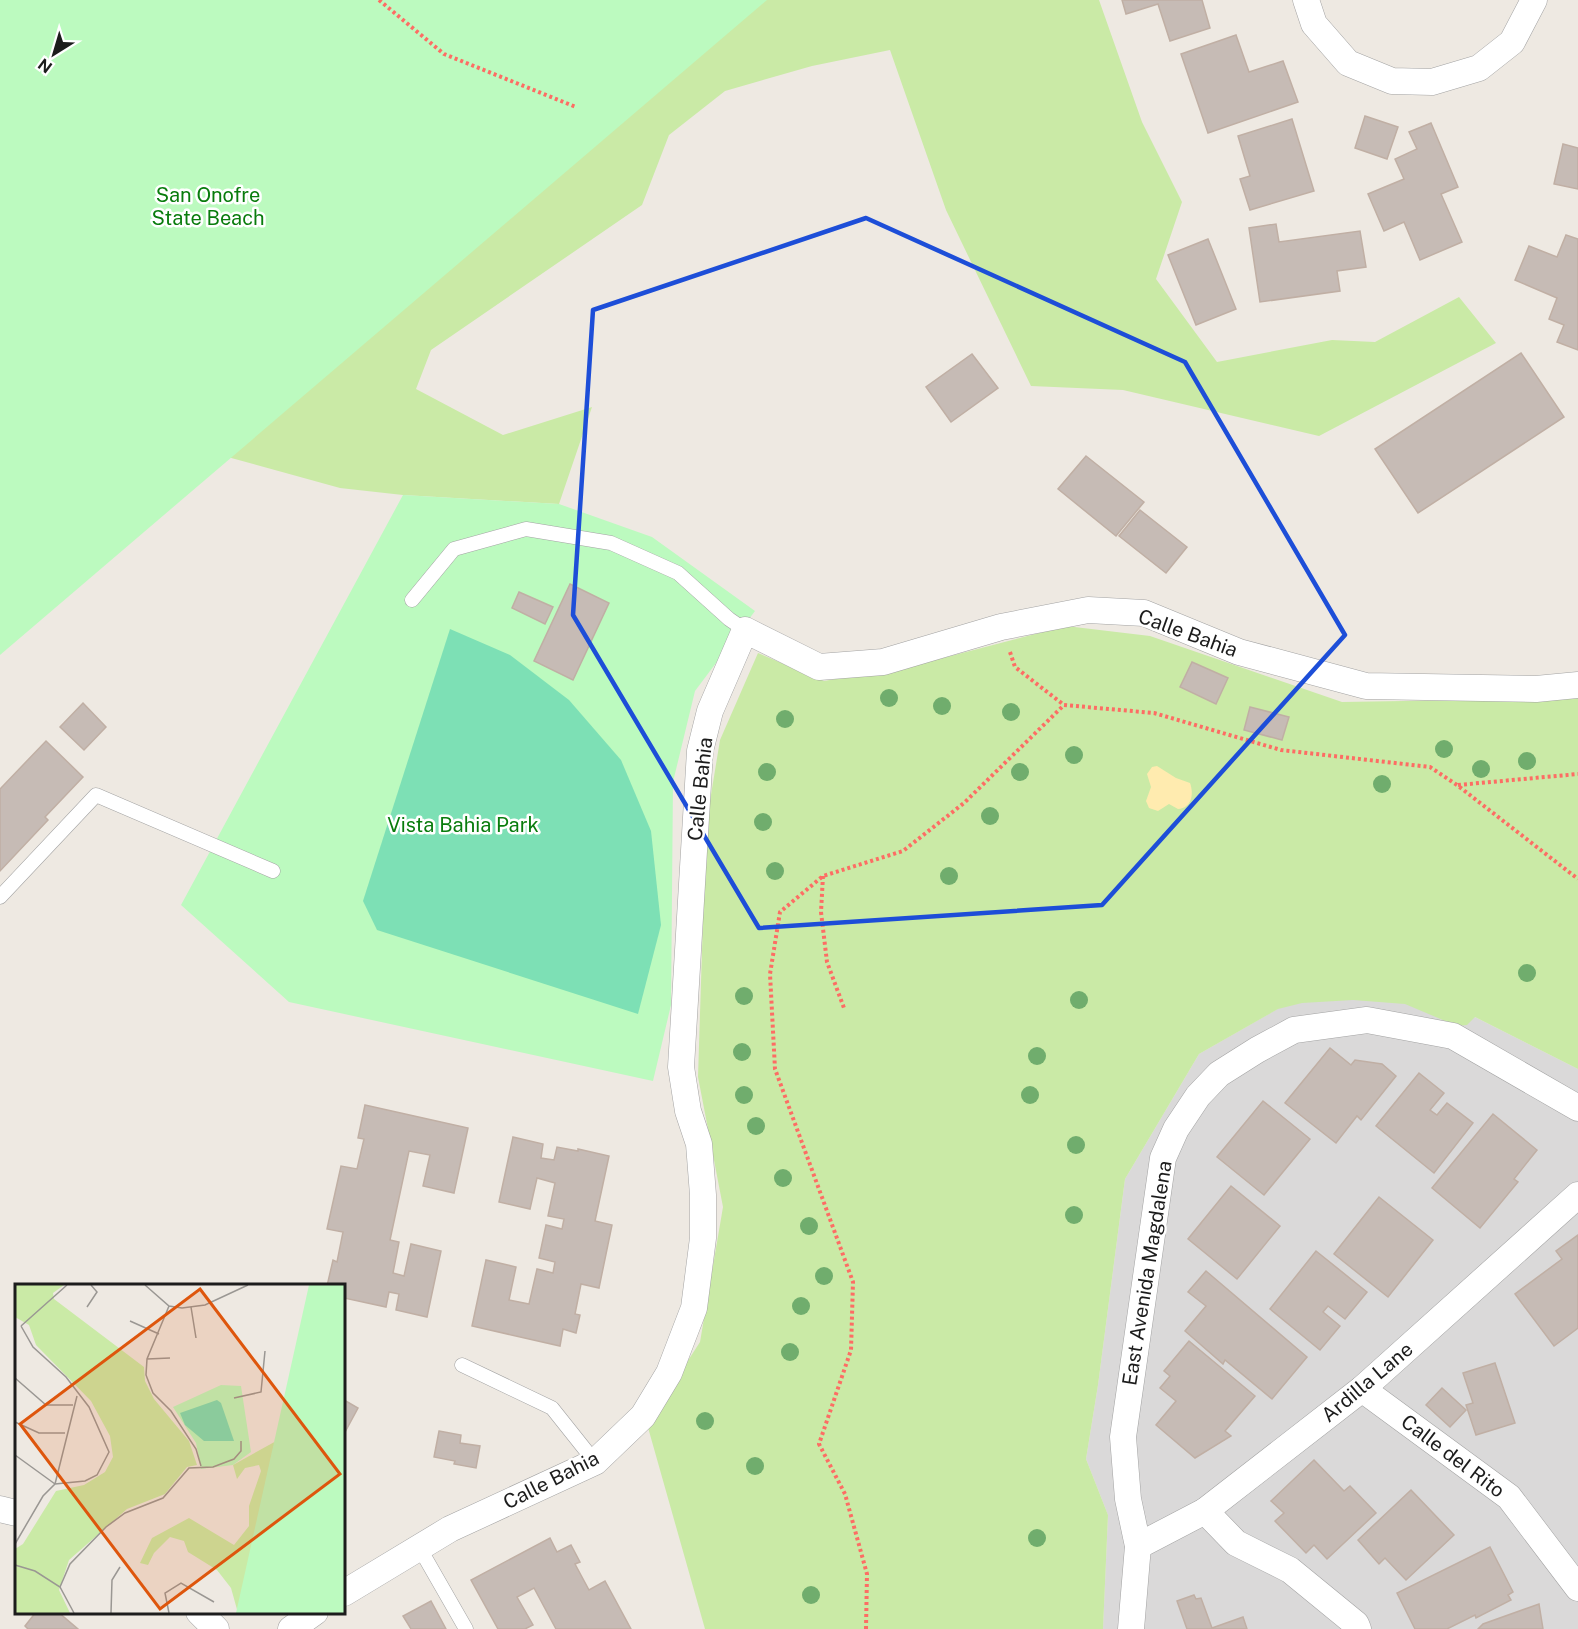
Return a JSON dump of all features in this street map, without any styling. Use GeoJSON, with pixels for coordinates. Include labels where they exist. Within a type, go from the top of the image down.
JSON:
{"type":"FeatureCollection","features":[{"type":"Feature","properties":{"kind":"street"},"geometry":{"type":"LineString","coordinates":[[1306,0],[1314,24],[1348,63],[1392,81],[1432,82],[1479,68],[1512,42],[1534,0]]}},
{"type":"Feature","properties":{"kind":"street","name":"Calle Bahia"},"geometry":{"type":"LineString","coordinates":[[345,1592],[450,1529],[595,1462],[643,1416],[669,1373],[694,1308],[703,1238],[703,1195],[699,1144],[688,1111],[681,1067],[700,752],[710,711],[745,630],[819,667],[883,662],[1001,627],[1088,610],[1144,614],[1239,652],[1366,686],[1536,689],[1578,685]]}},
{"type":"Feature","properties":{"kind":"street","name":"East Avenida Magdalena"},"geometry":{"type":"LineString","coordinates":[[1131,1629],[1138,1546],[1128,1499],[1123,1437],[1163,1158],[1176,1129],[1198,1096],[1219,1074],[1294,1030],[1367,1020],[1453,1035],[1578,1108]]}},
{"type":"Feature","properties":{"kind":"street","name":"Ardilla Lane"},"geometry":{"type":"LineString","coordinates":[[1138,1546],[1205,1510],[1362,1389],[1578,1195]]}},
{"type":"Feature","properties":{"kind":"street","name":"Calle del Rito"},"geometry":{"type":"LineString","coordinates":[[1362,1389],[1509,1497],[1578,1588]]}},
{"type":"Feature","properties":{"kind":"street"},"geometry":{"type":"LineString","coordinates":[[0,1509],[15,1513]]}},
{"type":"Feature","properties":{"kind":"street"},"geometry":{"type":"LineString","coordinates":[[1205,1510],[1236,1543],[1290,1570],[1356,1624],[1358,1629]]}},
{"type":"Feature","properties":{"kind":"street"},"geometry":{"type":"LineString","coordinates":[[201,1614],[216,1629]]}},
{"type":"Feature","properties":{"kind":"street"},"geometry":{"type":"LineString","coordinates":[[291,1629],[312,1614]]}},
{"type":"Feature","properties":{"kind":"lane"},"geometry":{"type":"LineString","coordinates":[[412,600],[454,549],[526,529],[611,543],[678,573],[729,619],[745,630]]}},
{"type":"Feature","properties":{"kind":"lane"},"geometry":{"type":"LineString","coordinates":[[0,897],[96,795],[273,871]]}},
{"type":"Feature","properties":{"kind":"lane"},"geometry":{"type":"LineString","coordinates":[[462,1365],[552,1408],[595,1462]]}},
{"type":"Feature","properties":{"kind":"lane"},"geometry":{"type":"LineString","coordinates":[[419,1547],[465,1629]]}},
{"type":"Feature","properties":{"kind":"path"},"geometry":{"type":"LineString","coordinates":[[380,0],[444,54],[576,107]]}},
{"type":"Feature","properties":{"kind":"path"},"geometry":{"type":"LineString","coordinates":[[1001,627],[1015,667],[1064,705],[1154,713],[1281,750],[1430,767],[1457,785],[1578,879]]}},
{"type":"Feature","properties":{"kind":"path"},"geometry":{"type":"LineString","coordinates":[[866,1629],[867,1574],[845,1494],[819,1444],[851,1350],[853,1281],[775,1069],[770,974],[780,912],[824,876],[903,851],[964,802],[1064,705]]}},
{"type":"Feature","properties":{"kind":"path"},"geometry":{"type":"LineString","coordinates":[[1457,785],[1578,774]]}},
{"type":"Feature","properties":{"kind":"path"},"geometry":{"type":"LineString","coordinates":[[824,876],[821,912],[827,962],[844,1008]]}},
{"type":"Feature","properties":{"kind":"highlighted area"},"geometry":{"type":"Polygon","coordinates":[[[866,218],[1185,362],[1345,635],[1102,905],[759,928],[573,615],[593,310],[866,218]]]}},
{"type":"Feature","properties":{"kind":"shaded area"},"geometry":{"type":"Polygon","coordinates":[[[1309,991],[1441,1000],[1578,1069],[1578,1629],[1103,1629],[1108,1515],[1086,1459],[1125,1179],[1199,1054],[1309,991]]]}},
{"type":"Feature","properties":{"kind":"green space"},"geometry":{"type":"Polygon","coordinates":[[[0,0],[1099,0],[1142,122],[1182,202],[1156,279],[1217,362],[1332,340],[1375,342],[1459,297],[1496,343],[1319,436],[1123,390],[1031,386],[946,210],[890,50],[812,66],[725,91],[669,135],[642,205],[431,350],[416,389],[503,435],[592,407],[559,504],[403,495],[340,488],[202,450],[0,0]]]}},
{"type":"Feature","properties":{"kind":"green space","name":"San Onofre State Beach"},"geometry":{"type":"Polygon","coordinates":[[[0,0],[767,0],[0,655],[0,0]]]}},
{"type":"Feature","properties":{"kind":"green space","name":"Vista Bahia Park"},"geometry":{"type":"Polygon","coordinates":[[[403,495],[559,504],[652,537],[755,611],[695,691],[673,782],[671,1005],[653,1081],[289,1002],[181,905],[403,495]]]}},
{"type":"Feature","properties":{"kind":"green space"},"geometry":{"type":"Polygon","coordinates":[[[1066,626],[1150,636],[1342,702],[1578,698],[1578,1069],[1475,1017],[1467,1025],[1457,1026],[1405,1004],[1353,1000],[1302,1003],[1278,1009],[1199,1054],[1125,1179],[1086,1459],[1108,1515],[1103,1629],[705,1629],[647,1424],[700,1342],[723,1207],[698,1077],[706,825],[720,740],[758,653],[824,681],[916,665],[1066,626]]]}},
{"type":"Feature","properties":{"kind":"green space"},"geometry":{"type":"Polygon","coordinates":[[[450,629],[510,655],[569,700],[621,760],[651,831],[661,925],[638,1014],[377,930],[363,901],[450,629]]]}},
{"type":"Feature","properties":{"kind":"sand"},"geometry":{"type":"Polygon","coordinates":[[[1157,766],[1176,778],[1190,783],[1192,796],[1186,806],[1178,809],[1169,804],[1158,811],[1149,808],[1146,801],[1151,787],[1147,774],[1152,767],[1157,766]]]}},
{"type":"Feature","properties":{"kind":"building"},"geometry":{"type":"Polygon","coordinates":[[[1122,0],[1202,0],[1210,28],[1170,41],[1158,4],[1126,14],[1122,0]]]}},
{"type":"Feature","properties":{"kind":"building"},"geometry":{"type":"Polygon","coordinates":[[[1236,35],[1249,72],[1283,61],[1298,102],[1208,133],[1181,54],[1236,35]]]}},
{"type":"Feature","properties":{"kind":"building"},"geometry":{"type":"Polygon","coordinates":[[[1365,116],[1398,127],[1387,159],[1355,148],[1365,116]]]}},
{"type":"Feature","properties":{"kind":"building"},"geometry":{"type":"Polygon","coordinates":[[[1292,119],[1314,191],[1250,210],[1240,179],[1250,176],[1238,136],[1292,119]]]}},
{"type":"Feature","properties":{"kind":"building"},"geometry":{"type":"Polygon","coordinates":[[[1431,123],[1458,187],[1441,194],[1462,242],[1420,260],[1404,222],[1384,231],[1368,194],[1404,179],[1395,159],[1417,149],[1409,132],[1431,123]]]}},
{"type":"Feature","properties":{"kind":"building"},"geometry":{"type":"Polygon","coordinates":[[[1563,144],[1578,148],[1578,189],[1554,184],[1563,144]]]}},
{"type":"Feature","properties":{"kind":"building"},"geometry":{"type":"Polygon","coordinates":[[[1276,224],[1279,242],[1360,231],[1366,267],[1337,271],[1340,291],[1260,302],[1249,228],[1276,224]]]}},
{"type":"Feature","properties":{"kind":"building"},"geometry":{"type":"Polygon","coordinates":[[[1566,235],[1578,239],[1578,350],[1557,342],[1564,325],[1549,319],[1557,298],[1515,280],[1529,246],[1557,257],[1566,235]]]}},
{"type":"Feature","properties":{"kind":"building"},"geometry":{"type":"Polygon","coordinates":[[[1208,239],[1236,309],[1196,325],[1168,255],[1208,239]]]}},
{"type":"Feature","properties":{"kind":"building"},"geometry":{"type":"Polygon","coordinates":[[[1521,353],[1564,417],[1418,513],[1375,449],[1521,353]]]}},
{"type":"Feature","properties":{"kind":"building"},"geometry":{"type":"Polygon","coordinates":[[[972,354],[998,388],[951,422],[926,387],[972,354]]]}},
{"type":"Feature","properties":{"kind":"building"},"geometry":{"type":"Polygon","coordinates":[[[1086,456],[1144,502],[1116,536],[1058,489],[1086,456]]]}},
{"type":"Feature","properties":{"kind":"building"},"geometry":{"type":"Polygon","coordinates":[[[1140,510],[1187,547],[1166,573],[1119,536],[1140,510]]]}},
{"type":"Feature","properties":{"kind":"building"},"geometry":{"type":"Polygon","coordinates":[[[570,584],[609,603],[573,680],[534,661],[570,584]]]}},
{"type":"Feature","properties":{"kind":"building"},"geometry":{"type":"Polygon","coordinates":[[[519,592],[553,607],[545,624],[512,608],[519,592]]]}},
{"type":"Feature","properties":{"kind":"building"},"geometry":{"type":"Polygon","coordinates":[[[1192,662],[1228,678],[1216,704],[1180,687],[1192,662]]]}},
{"type":"Feature","properties":{"kind":"building"},"geometry":{"type":"Polygon","coordinates":[[[83,703],[106,727],[84,750],[60,727],[83,703]]]}},
{"type":"Feature","properties":{"kind":"building"},"geometry":{"type":"Polygon","coordinates":[[[1250,707],[1289,717],[1282,740],[1244,730],[1250,707]]]}},
{"type":"Feature","properties":{"kind":"building"},"geometry":{"type":"Polygon","coordinates":[[[46,741],[83,777],[45,817],[48,820],[0,871],[0,789],[46,741]]]}},
{"type":"Feature","properties":{"kind":"building"},"geometry":{"type":"Polygon","coordinates":[[[1330,1048],[1351,1065],[1355,1060],[1382,1064],[1396,1076],[1361,1120],[1357,1116],[1336,1143],[1285,1103],[1330,1048]]]}},
{"type":"Feature","properties":{"kind":"building"},"geometry":{"type":"Polygon","coordinates":[[[1419,1073],[1444,1093],[1430,1110],[1437,1115],[1447,1103],[1473,1123],[1434,1173],[1376,1126],[1419,1073]]]}},
{"type":"Feature","properties":{"kind":"building"},"geometry":{"type":"Polygon","coordinates":[[[1263,1101],[1310,1139],[1264,1195],[1217,1157],[1263,1101]]]}},
{"type":"Feature","properties":{"kind":"building"},"geometry":{"type":"Polygon","coordinates":[[[365,1105],[468,1128],[454,1193],[423,1186],[430,1155],[409,1151],[390,1240],[399,1242],[393,1273],[404,1276],[411,1244],[441,1251],[427,1317],[396,1310],[399,1294],[389,1292],[386,1307],[345,1298],[345,1284],[327,1284],[333,1260],[337,1262],[343,1232],[327,1229],[341,1166],[357,1169],[364,1139],[358,1138],[365,1105]]]}},
{"type":"Feature","properties":{"kind":"building"},"geometry":{"type":"Polygon","coordinates":[[[1493,1114],[1537,1150],[1514,1179],[1518,1182],[1480,1228],[1432,1188],[1493,1114]]]}},
{"type":"Feature","properties":{"kind":"building"},"geometry":{"type":"Polygon","coordinates":[[[513,1137],[543,1144],[541,1158],[554,1160],[557,1147],[609,1156],[595,1221],[612,1225],[599,1288],[581,1284],[575,1314],[580,1315],[576,1333],[563,1329],[560,1346],[472,1326],[486,1260],[516,1267],[509,1300],[529,1304],[537,1269],[553,1273],[555,1262],[539,1258],[546,1225],[562,1229],[564,1219],[548,1216],[555,1183],[537,1178],[530,1209],[499,1202],[513,1137]]]}},
{"type":"Feature","properties":{"kind":"building"},"geometry":{"type":"Polygon","coordinates":[[[1231,1186],[1280,1226],[1237,1279],[1188,1239],[1231,1186]]]}},
{"type":"Feature","properties":{"kind":"building"},"geometry":{"type":"Polygon","coordinates":[[[1379,1197],[1433,1240],[1388,1297],[1334,1254],[1379,1197]]]}},
{"type":"Feature","properties":{"kind":"building"},"geometry":{"type":"Polygon","coordinates":[[[1578,1235],[1578,1328],[1554,1346],[1515,1294],[1562,1259],[1556,1251],[1578,1235]]]}},
{"type":"Feature","properties":{"kind":"building"},"geometry":{"type":"Polygon","coordinates":[[[1316,1251],[1367,1292],[1345,1319],[1328,1306],[1323,1312],[1340,1326],[1320,1350],[1270,1309],[1316,1251]]]}},
{"type":"Feature","properties":{"kind":"building"},"geometry":{"type":"Polygon","coordinates":[[[1206,1271],[1307,1357],[1272,1399],[1225,1360],[1223,1364],[1185,1331],[1206,1306],[1188,1292],[1206,1271]]]}},
{"type":"Feature","properties":{"kind":"building"},"geometry":{"type":"Polygon","coordinates":[[[1189,1341],[1255,1396],[1225,1431],[1231,1436],[1195,1458],[1156,1425],[1176,1401],[1160,1388],[1170,1376],[1164,1371],[1189,1341]]]}},
{"type":"Feature","properties":{"kind":"building"},"geometry":{"type":"Polygon","coordinates":[[[1495,1363],[1515,1423],[1476,1435],[1466,1405],[1473,1403],[1463,1373],[1495,1363]]]}},
{"type":"Feature","properties":{"kind":"building"},"geometry":{"type":"Polygon","coordinates":[[[1442,1388],[1466,1410],[1450,1427],[1426,1405],[1442,1388]]]}},
{"type":"Feature","properties":{"kind":"building"},"geometry":{"type":"Polygon","coordinates":[[[345,1401],[358,1408],[345,1432],[345,1401]]]}},
{"type":"Feature","properties":{"kind":"building"},"geometry":{"type":"Polygon","coordinates":[[[439,1431],[461,1435],[460,1443],[480,1446],[476,1468],[434,1457],[439,1431]]]}},
{"type":"Feature","properties":{"kind":"building"},"geometry":{"type":"Polygon","coordinates":[[[1314,1460],[1344,1491],[1350,1486],[1376,1513],[1327,1559],[1314,1545],[1306,1553],[1275,1521],[1284,1513],[1271,1501],[1314,1460]]]}},
{"type":"Feature","properties":{"kind":"building"},"geometry":{"type":"Polygon","coordinates":[[[1411,1490],[1454,1535],[1406,1580],[1385,1558],[1379,1564],[1358,1540],[1411,1490]]]}},
{"type":"Feature","properties":{"kind":"building"},"geometry":{"type":"Polygon","coordinates":[[[550,1538],[557,1552],[571,1545],[580,1562],[575,1564],[589,1590],[605,1581],[631,1629],[556,1629],[534,1588],[517,1597],[533,1625],[525,1629],[498,1629],[471,1580],[550,1538]]]}},
{"type":"Feature","properties":{"kind":"building"},"geometry":{"type":"Polygon","coordinates":[[[1490,1547],[1513,1592],[1508,1595],[1511,1600],[1476,1618],[1475,1615],[1447,1629],[1415,1629],[1397,1593],[1490,1547]]]}},
{"type":"Feature","properties":{"kind":"building"},"geometry":{"type":"Polygon","coordinates":[[[1194,1595],[1196,1599],[1201,1598],[1212,1628],[1243,1617],[1247,1629],[1187,1629],[1177,1601],[1194,1595]]]}},
{"type":"Feature","properties":{"kind":"building"},"geometry":{"type":"Polygon","coordinates":[[[431,1601],[446,1629],[411,1629],[403,1616],[431,1601]]]}},
{"type":"Feature","properties":{"kind":"building"},"geometry":{"type":"Polygon","coordinates":[[[1539,1604],[1543,1629],[1478,1629],[1483,1624],[1539,1604]]]}},
{"type":"Feature","properties":{"kind":"building"},"geometry":{"type":"Polygon","coordinates":[[[34,1614],[60,1614],[78,1629],[28,1629],[25,1626],[34,1614]]]}}]}
